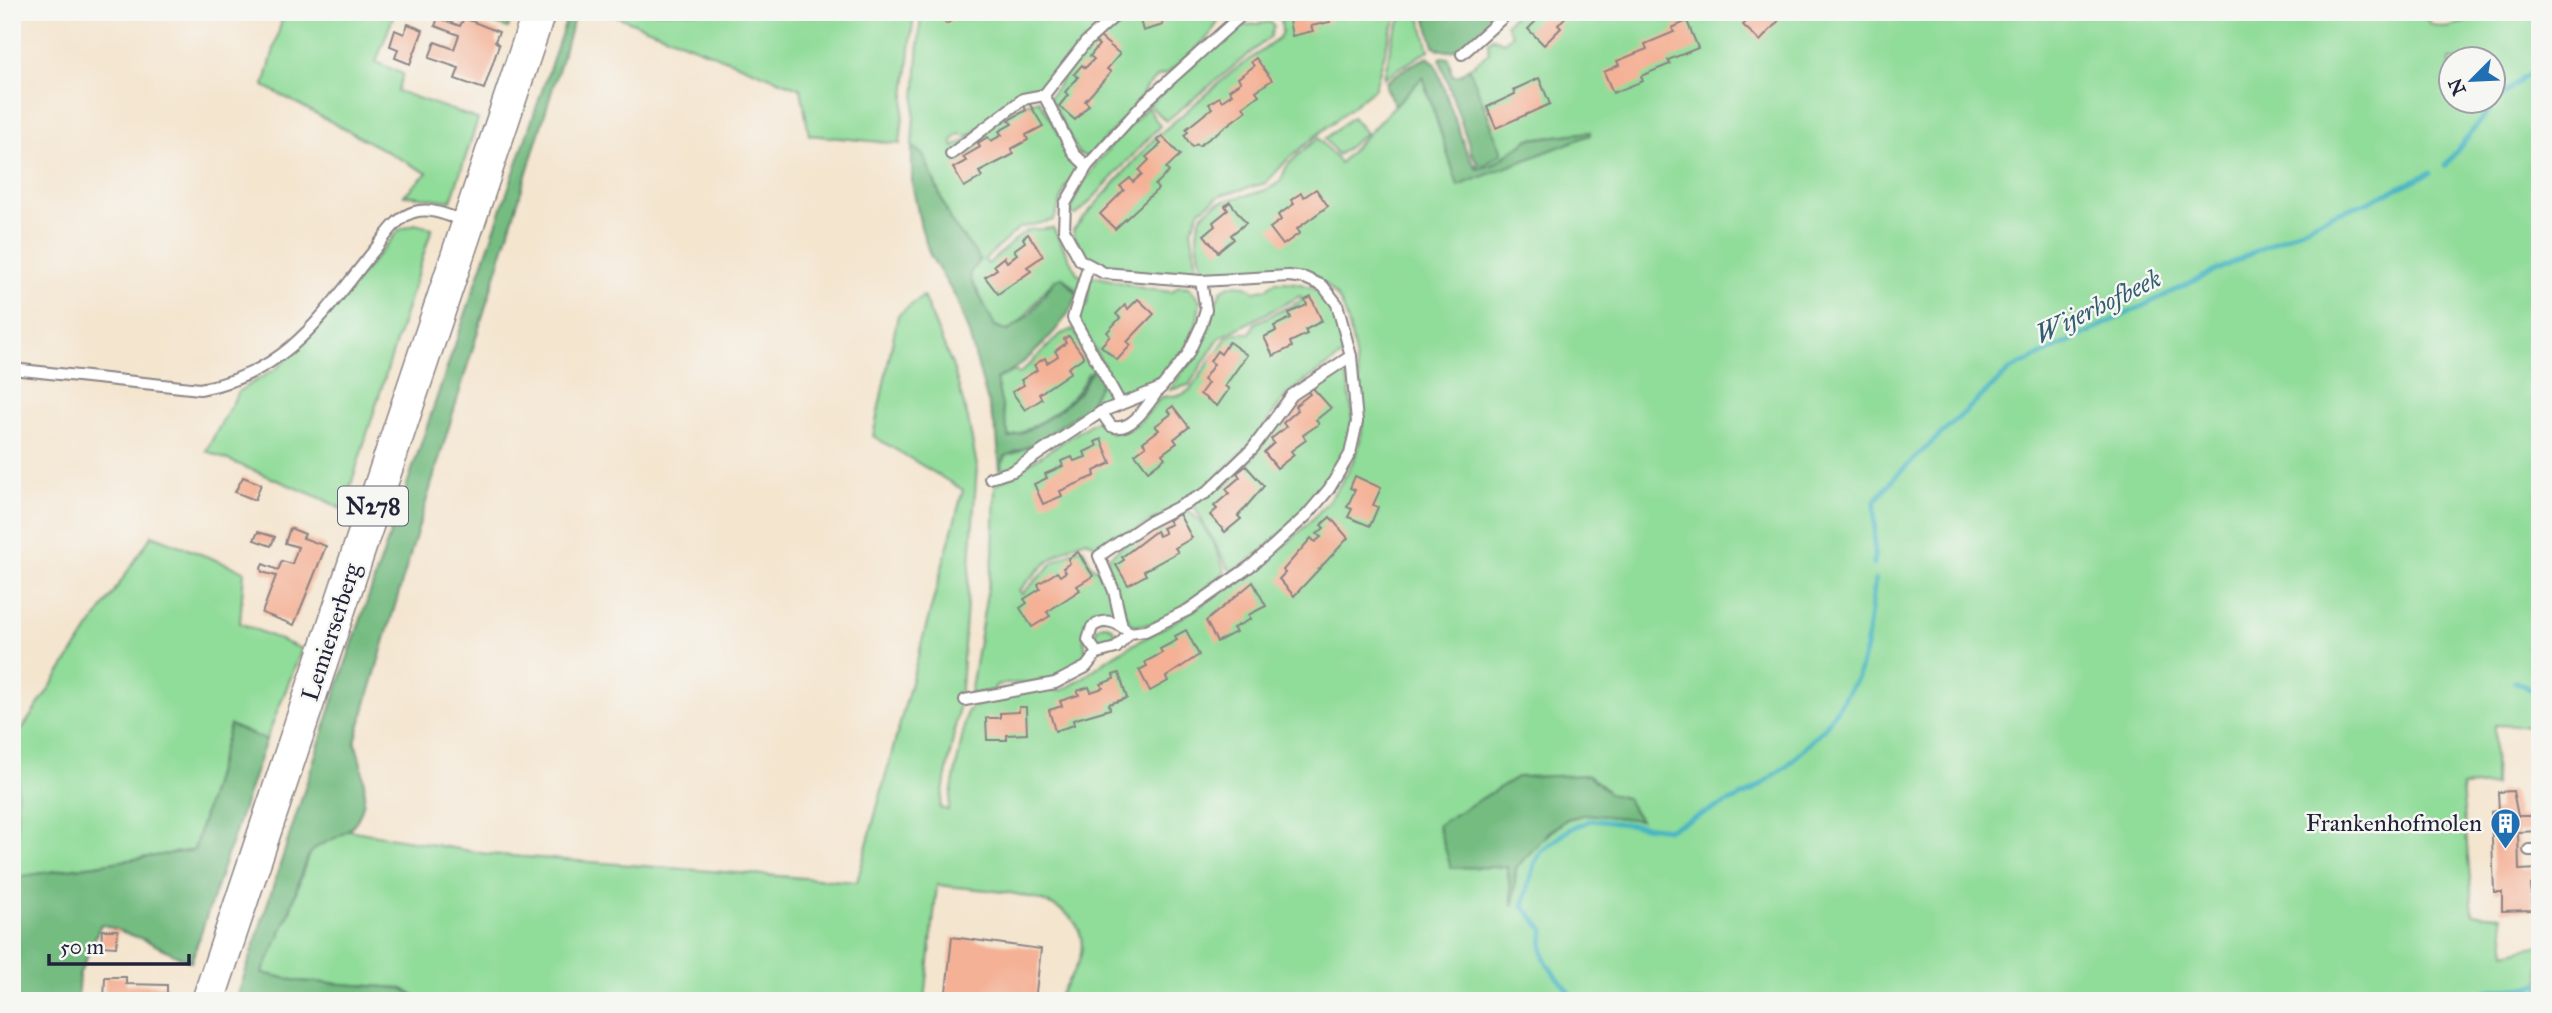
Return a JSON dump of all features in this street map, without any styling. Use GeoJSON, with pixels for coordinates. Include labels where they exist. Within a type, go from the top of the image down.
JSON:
{"type":"FeatureCollection","features":[{"type":"Feature","properties":{"kind":"main road","name":"Lemierserberg"},"geometry":{"type":"LineString","coordinates":[[208,1001],[539,12]]}},
{"type":"Feature","properties":{"kind":"lane"},"geometry":{"type":"LineString","coordinates":[[951,154],[1023,99],[1044,95],[1085,43],[1119,12]]}},
{"type":"Feature","properties":{"kind":"lane"},"geometry":{"type":"LineString","coordinates":[[1097,653],[1088,640],[1092,627],[1101,621],[1111,621],[1126,630],[1145,631],[1188,610],[1252,565],[1307,515],[1329,489],[1342,470],[1355,437],[1357,422],[1350,356],[1337,304],[1323,286],[1315,281],[1289,276],[1201,281],[1137,278],[1104,273],[1088,267],[1067,240],[1064,217],[1070,192],[1087,166],[1145,103],[1245,12]]}},
{"type":"Feature","properties":{"kind":"lane"},"geometry":{"type":"LineString","coordinates":[[1462,54],[1509,12]]}},
{"type":"Feature","properties":{"kind":"lane"},"geometry":{"type":"LineString","coordinates":[[1044,95],[1074,154],[1087,166]]}},
{"type":"Feature","properties":{"kind":"lane"},"geometry":{"type":"LineString","coordinates":[[12,369],[200,389],[231,384],[260,372],[303,337],[403,217],[429,210],[468,223]]}},
{"type":"Feature","properties":{"kind":"lane"},"geometry":{"type":"LineString","coordinates":[[1088,267],[1073,318],[1120,403]]}},
{"type":"Feature","properties":{"kind":"lane"},"geometry":{"type":"LineString","coordinates":[[1101,412],[1111,426],[1122,428],[1132,422],[1188,354],[1206,310],[1201,281]]}},
{"type":"Feature","properties":{"kind":"lane"},"geometry":{"type":"LineString","coordinates":[[965,700],[1055,683],[1086,667],[1097,653],[1116,648],[1126,630],[1099,556],[1162,514],[1206,492],[1253,448],[1292,395],[1350,356]]}},
{"type":"Feature","properties":{"kind":"lane"},"geometry":{"type":"LineString","coordinates":[[990,478],[1020,467],[1101,412],[1160,388]]}},
{"type":"Feature","properties":{"kind":"green space"},"geometry":{"type":"Polygon","coordinates":[[[284,12],[395,12],[376,62],[403,74],[397,91],[478,119],[451,201],[404,195],[427,173],[264,86],[284,12]]]}},
{"type":"Feature","properties":{"kind":"green space"},"geometry":{"type":"Polygon","coordinates":[[[463,12],[513,12],[508,28],[463,12]]]}},
{"type":"Feature","properties":{"kind":"green space"},"geometry":{"type":"Polygon","coordinates":[[[569,12],[576,12],[355,742],[365,790],[360,814],[344,833],[313,850],[309,855],[284,925],[262,973],[298,981],[401,988],[424,1001],[236,1001],[338,686],[569,12]]]}},
{"type":"Feature","properties":{"kind":"green space"},"geometry":{"type":"Polygon","coordinates":[[[606,12],[914,12],[900,144],[809,135],[801,89],[606,12]]]}},
{"type":"Feature","properties":{"kind":"green space"},"geometry":{"type":"Polygon","coordinates":[[[921,12],[1116,12],[1048,84],[1024,95],[968,136],[959,134],[952,141],[954,147],[1021,105],[1039,100],[1079,168],[1066,187],[1054,220],[1019,228],[984,260],[988,264],[1029,230],[1053,228],[1078,275],[1082,276],[1078,294],[1062,277],[1055,281],[1008,331],[995,326],[971,279],[970,273],[979,260],[977,255],[951,222],[924,156],[912,146],[921,12]]]}},
{"type":"Feature","properties":{"kind":"green space"},"geometry":{"type":"Polygon","coordinates":[[[1127,12],[1236,12],[1220,17],[1211,34],[1196,49],[1168,73],[1159,76],[1146,87],[1138,103],[1089,157],[1079,154],[1049,98],[1078,56],[1103,31],[1108,35],[1129,19],[1127,12]]]}},
{"type":"Feature","properties":{"kind":"green space"},"geometry":{"type":"Polygon","coordinates":[[[1286,12],[1400,12],[1391,30],[1375,88],[1288,159],[1266,183],[1221,195],[1200,210],[1191,230],[1197,267],[1195,276],[1122,272],[1090,259],[1079,247],[1073,230],[1155,138],[1232,72],[1278,39],[1282,32],[1281,19],[1286,12]]]}},
{"type":"Feature","properties":{"kind":"green space"},"geometry":{"type":"Polygon","coordinates":[[[1405,12],[1419,12],[1429,50],[1384,78],[1393,35],[1405,12]]]}},
{"type":"Feature","properties":{"kind":"green space"},"geometry":{"type":"Polygon","coordinates":[[[1424,12],[1499,12],[1470,42],[1452,51],[1434,46],[1424,12]]]}},
{"type":"Feature","properties":{"kind":"green space"},"geometry":{"type":"Polygon","coordinates":[[[1517,12],[2413,12],[2430,21],[2429,24],[2447,28],[2471,20],[2483,12],[2540,12],[2540,727],[2495,725],[2494,785],[2462,787],[2473,914],[2502,916],[2506,953],[2540,945],[2540,1001],[1057,1001],[1080,958],[1081,935],[1071,918],[1053,906],[1031,898],[1005,892],[937,885],[925,1001],[550,1001],[502,997],[497,1001],[424,1001],[401,988],[298,981],[262,973],[288,917],[307,859],[315,846],[348,830],[487,854],[857,882],[963,490],[873,436],[898,315],[923,296],[953,367],[968,419],[977,466],[960,701],[940,808],[948,810],[967,712],[982,703],[1004,696],[1062,690],[1115,654],[1227,589],[1298,533],[1327,502],[1349,470],[1361,436],[1362,409],[1355,354],[1344,310],[1334,293],[1320,281],[1304,274],[1266,271],[1208,276],[1202,266],[1198,245],[1198,227],[1203,214],[1226,200],[1268,189],[1279,182],[1289,164],[1318,138],[1340,163],[1422,77],[1458,185],[1589,132],[1529,139],[1489,167],[1476,168],[1478,162],[1502,153],[1469,68],[1489,53],[1488,42],[1493,38],[1504,42],[1512,35],[1506,24],[1517,12]],[[1589,775],[1507,867],[1513,905],[1516,868],[1531,849],[1567,819],[1587,814],[1639,819],[1626,798],[1610,794],[1589,775]]]}},
{"type":"Feature","properties":{"kind":"green space"},"geometry":{"type":"Polygon","coordinates":[[[1270,22],[1274,26],[1270,37],[1166,121],[1149,105],[1234,27],[1270,22]]]}},
{"type":"Feature","properties":{"kind":"green space"},"geometry":{"type":"Polygon","coordinates":[[[1428,57],[1435,63],[1465,148],[1477,169],[1493,165],[1529,139],[1590,132],[1590,135],[1458,186],[1423,77],[1395,105],[1386,89],[1386,82],[1407,67],[1428,57]]]}},
{"type":"Feature","properties":{"kind":"green space"},"geometry":{"type":"Polygon","coordinates":[[[1441,57],[1449,58],[1452,75],[1458,76],[1469,68],[1502,153],[1485,165],[1479,164],[1472,154],[1441,57]]]}},
{"type":"Feature","properties":{"kind":"green space"},"geometry":{"type":"Polygon","coordinates":[[[1147,107],[1160,126],[1084,208],[1076,215],[1071,214],[1075,200],[1091,171],[1147,107]]]}},
{"type":"Feature","properties":{"kind":"green space"},"geometry":{"type":"Polygon","coordinates":[[[1352,117],[1366,133],[1338,155],[1325,139],[1352,117]]]}},
{"type":"Feature","properties":{"kind":"green space"},"geometry":{"type":"Polygon","coordinates":[[[912,146],[924,156],[951,222],[980,260],[970,273],[971,279],[995,326],[1008,331],[1030,314],[1055,280],[1062,277],[1078,294],[1064,319],[1044,343],[1020,365],[996,379],[1009,438],[1037,425],[1064,406],[1079,392],[1091,372],[1098,366],[1102,381],[1088,407],[1030,446],[1005,456],[1000,470],[997,435],[969,334],[956,298],[930,255],[921,227],[912,183],[912,146]]]}},
{"type":"Feature","properties":{"kind":"green space"},"geometry":{"type":"Polygon","coordinates":[[[415,224],[432,228],[343,510],[323,499],[206,451],[239,391],[277,368],[299,348],[399,230],[415,224]]]}},
{"type":"Feature","properties":{"kind":"green space"},"geometry":{"type":"Polygon","coordinates":[[[1095,276],[1146,289],[1172,292],[1179,286],[1189,287],[1200,300],[1193,334],[1175,366],[1159,382],[1128,396],[1116,389],[1079,321],[1080,309],[1087,305],[1090,279],[1095,276]]]}},
{"type":"Feature","properties":{"kind":"green space"},"geometry":{"type":"Polygon","coordinates":[[[1275,282],[1307,286],[1328,299],[1339,323],[1343,355],[1287,394],[1254,440],[1203,492],[1108,546],[1099,547],[1086,540],[1067,549],[1042,567],[1019,591],[1022,594],[1054,562],[1079,548],[1083,548],[1091,566],[1102,571],[1118,618],[1101,618],[1087,626],[1084,637],[1086,654],[1078,665],[1058,677],[996,685],[993,691],[970,694],[993,557],[995,485],[1097,420],[1110,432],[1126,430],[1139,422],[1161,397],[1181,395],[1190,390],[1227,337],[1236,333],[1250,333],[1255,323],[1303,300],[1300,296],[1219,338],[1189,385],[1170,390],[1193,355],[1221,291],[1238,284],[1254,291],[1266,289],[1275,282]]]}},
{"type":"Feature","properties":{"kind":"green space"},"geometry":{"type":"Polygon","coordinates":[[[1073,329],[1112,393],[1109,403],[1007,472],[1000,470],[1005,455],[1016,453],[1088,407],[1102,381],[1088,373],[1065,404],[1044,420],[1009,439],[996,379],[1015,371],[1019,374],[1061,334],[1073,329]]]}},
{"type":"Feature","properties":{"kind":"green space"},"geometry":{"type":"Polygon","coordinates":[[[1345,365],[1352,427],[1345,454],[1335,474],[1288,528],[1236,570],[1229,569],[1193,504],[1245,461],[1250,463],[1270,428],[1312,383],[1317,389],[1345,365]]]}},
{"type":"Feature","properties":{"kind":"green space"},"geometry":{"type":"Polygon","coordinates":[[[1183,508],[1203,526],[1225,572],[1169,616],[1143,625],[1130,624],[1107,565],[1109,557],[1140,532],[1183,508]]]}},
{"type":"Feature","properties":{"kind":"green space"},"geometry":{"type":"Polygon","coordinates":[[[152,535],[244,571],[240,623],[302,649],[266,740],[230,726],[194,850],[16,877],[12,1001],[12,877],[16,876],[18,735],[152,535]]]}},
{"type":"Feature","properties":{"kind":"green space"},"geometry":{"type":"Polygon","coordinates":[[[1101,625],[1109,625],[1115,635],[1109,645],[1101,645],[1095,639],[1095,631],[1101,625]]]}},
{"type":"Feature","properties":{"kind":"green space"},"geometry":{"type":"Polygon","coordinates":[[[230,725],[266,740],[191,962],[145,940],[101,924],[79,975],[77,1001],[13,1001],[16,877],[194,850],[230,725]]]}},
{"type":"Feature","properties":{"kind":"green space"},"geometry":{"type":"Polygon","coordinates":[[[1589,775],[1610,794],[1626,798],[1640,820],[1587,814],[1567,819],[1550,831],[1516,868],[1513,907],[1507,867],[1451,868],[1438,825],[1517,777],[1589,775]]]}},
{"type":"Feature","properties":{"kind":"building"},"geometry":{"type":"Polygon","coordinates":[[[939,12],[967,12],[946,24],[939,12]]]}},
{"type":"Feature","properties":{"kind":"building"},"geometry":{"type":"Polygon","coordinates":[[[1138,12],[1187,13],[1161,20],[1163,25],[1143,31],[1138,12]]]}},
{"type":"Feature","properties":{"kind":"building"},"geometry":{"type":"Polygon","coordinates":[[[1299,12],[1328,12],[1330,22],[1311,26],[1313,31],[1292,36],[1288,15],[1299,12]]]}},
{"type":"Feature","properties":{"kind":"building"},"geometry":{"type":"Polygon","coordinates":[[[1536,12],[1570,12],[1558,25],[1561,28],[1544,45],[1528,29],[1540,17],[1536,12]]]}},
{"type":"Feature","properties":{"kind":"building"},"geometry":{"type":"Polygon","coordinates":[[[1755,12],[1777,12],[1782,17],[1760,41],[1743,25],[1755,12]]]}},
{"type":"Feature","properties":{"kind":"building"},"geometry":{"type":"Polygon","coordinates":[[[438,18],[460,26],[464,18],[499,32],[495,41],[499,45],[484,89],[455,79],[459,68],[429,58],[435,42],[454,49],[459,35],[435,26],[438,18]]]}},
{"type":"Feature","properties":{"kind":"building"},"geometry":{"type":"Polygon","coordinates":[[[1687,21],[1698,48],[1668,60],[1670,64],[1641,76],[1643,81],[1613,93],[1604,72],[1619,65],[1617,61],[1647,49],[1645,44],[1674,32],[1672,28],[1687,21]]]}},
{"type":"Feature","properties":{"kind":"building"},"geometry":{"type":"Polygon","coordinates":[[[408,24],[423,30],[410,64],[395,58],[398,49],[390,46],[395,30],[404,34],[408,24]]]}},
{"type":"Feature","properties":{"kind":"building"},"geometry":{"type":"Polygon","coordinates":[[[1100,37],[1120,54],[1107,69],[1111,72],[1085,101],[1089,105],[1075,120],[1059,106],[1068,95],[1065,92],[1078,77],[1074,74],[1082,65],[1085,68],[1094,59],[1090,56],[1099,45],[1095,42],[1100,37]]]}},
{"type":"Feature","properties":{"kind":"building"},"geometry":{"type":"Polygon","coordinates":[[[1256,58],[1272,80],[1256,91],[1259,95],[1243,107],[1246,111],[1199,146],[1197,144],[1192,147],[1184,135],[1188,132],[1186,129],[1212,108],[1209,104],[1219,97],[1222,101],[1232,94],[1229,90],[1241,82],[1238,78],[1254,66],[1251,62],[1256,58]]]}},
{"type":"Feature","properties":{"kind":"building"},"geometry":{"type":"Polygon","coordinates":[[[1539,78],[1550,104],[1496,128],[1487,107],[1515,94],[1513,90],[1539,78]]]}},
{"type":"Feature","properties":{"kind":"building"},"geometry":{"type":"Polygon","coordinates":[[[1029,103],[1043,126],[1026,135],[1028,140],[1011,149],[1014,154],[979,172],[982,177],[964,187],[953,168],[966,161],[963,157],[980,147],[978,143],[988,137],[991,141],[1002,135],[999,131],[1012,124],[1009,120],[1026,110],[1024,106],[1029,103]]]}},
{"type":"Feature","properties":{"kind":"building"},"geometry":{"type":"Polygon","coordinates":[[[1162,136],[1180,155],[1166,168],[1169,172],[1155,185],[1158,189],[1115,229],[1100,214],[1124,190],[1120,186],[1130,178],[1133,182],[1142,174],[1139,170],[1149,160],[1146,157],[1161,144],[1157,140],[1162,136]]]}},
{"type":"Feature","properties":{"kind":"building"},"geometry":{"type":"Polygon","coordinates":[[[1316,189],[1328,206],[1297,229],[1300,233],[1283,245],[1270,228],[1281,220],[1278,215],[1294,204],[1291,200],[1301,193],[1304,197],[1316,189]]]}},
{"type":"Feature","properties":{"kind":"building"},"geometry":{"type":"Polygon","coordinates":[[[1230,202],[1246,223],[1231,235],[1234,239],[1218,252],[1204,235],[1215,226],[1213,222],[1228,210],[1225,206],[1230,202]]]}},
{"type":"Feature","properties":{"kind":"building"},"geometry":{"type":"Polygon","coordinates":[[[1028,234],[1043,256],[1027,267],[1031,271],[998,294],[985,277],[997,269],[994,265],[1004,257],[1007,262],[1017,254],[1014,250],[1025,242],[1023,238],[1028,234]]]}},
{"type":"Feature","properties":{"kind":"building"},"geometry":{"type":"Polygon","coordinates":[[[1311,297],[1322,321],[1305,330],[1307,334],[1290,342],[1292,347],[1273,356],[1264,337],[1276,331],[1274,326],[1291,318],[1289,313],[1307,305],[1305,300],[1311,297]]]}},
{"type":"Feature","properties":{"kind":"building"},"geometry":{"type":"Polygon","coordinates":[[[1138,299],[1154,314],[1127,342],[1131,345],[1117,360],[1101,346],[1110,336],[1107,332],[1120,318],[1116,314],[1125,305],[1128,309],[1138,299]]]}},
{"type":"Feature","properties":{"kind":"building"},"geometry":{"type":"Polygon","coordinates":[[[1069,336],[1084,357],[1068,368],[1071,372],[1039,394],[1042,399],[1025,410],[1012,392],[1024,385],[1021,380],[1037,370],[1034,365],[1045,358],[1047,363],[1058,356],[1055,351],[1066,343],[1064,339],[1069,336]]]}},
{"type":"Feature","properties":{"kind":"building"},"geometry":{"type":"Polygon","coordinates":[[[1229,342],[1247,355],[1225,386],[1229,389],[1217,406],[1200,394],[1208,383],[1203,380],[1214,364],[1210,361],[1217,351],[1221,354],[1229,342]]]}},
{"type":"Feature","properties":{"kind":"building"},"geometry":{"type":"Polygon","coordinates":[[[1311,386],[1331,408],[1316,420],[1319,424],[1303,435],[1306,440],[1291,451],[1294,455],[1277,468],[1264,452],[1274,443],[1271,439],[1286,427],[1283,423],[1298,410],[1295,406],[1310,394],[1306,390],[1311,386]]]}},
{"type":"Feature","properties":{"kind":"building"},"geometry":{"type":"Polygon","coordinates":[[[1173,406],[1189,427],[1174,439],[1177,443],[1162,454],[1165,458],[1148,471],[1135,454],[1146,446],[1143,442],[1159,430],[1155,426],[1171,414],[1168,410],[1173,406]]]}},
{"type":"Feature","properties":{"kind":"building"},"geometry":{"type":"Polygon","coordinates":[[[1101,439],[1111,463],[1094,471],[1095,476],[1060,491],[1062,496],[1043,504],[1034,484],[1047,478],[1045,474],[1063,466],[1061,461],[1072,457],[1074,461],[1086,457],[1084,452],[1097,446],[1095,442],[1101,439]]]}},
{"type":"Feature","properties":{"kind":"building"},"geometry":{"type":"Polygon","coordinates":[[[1246,466],[1264,486],[1238,516],[1241,519],[1225,532],[1210,515],[1217,509],[1214,506],[1229,493],[1226,489],[1240,477],[1237,473],[1246,466]]]}},
{"type":"Feature","properties":{"kind":"building"},"geometry":{"type":"Polygon","coordinates":[[[1355,476],[1381,488],[1373,505],[1378,507],[1370,526],[1348,517],[1352,509],[1347,507],[1355,490],[1350,488],[1355,476]]]}},
{"type":"Feature","properties":{"kind":"building"},"geometry":{"type":"Polygon","coordinates":[[[243,477],[261,484],[255,500],[235,492],[243,477]]]}},
{"type":"Feature","properties":{"kind":"building"},"geometry":{"type":"Polygon","coordinates":[[[1179,514],[1192,538],[1175,548],[1178,552],[1144,571],[1146,575],[1128,585],[1116,565],[1124,560],[1122,557],[1156,531],[1159,536],[1165,533],[1162,528],[1171,524],[1168,520],[1179,514]]]}},
{"type":"Feature","properties":{"kind":"building"},"geometry":{"type":"Polygon","coordinates":[[[1330,517],[1348,538],[1294,596],[1279,579],[1285,573],[1283,570],[1311,538],[1315,542],[1321,537],[1317,534],[1324,528],[1321,525],[1330,517]]]}},
{"type":"Feature","properties":{"kind":"building"},"geometry":{"type":"Polygon","coordinates":[[[290,528],[305,534],[303,538],[326,546],[294,625],[262,613],[276,576],[262,572],[261,568],[263,564],[278,570],[282,561],[292,564],[298,547],[285,543],[290,528]]]}},
{"type":"Feature","properties":{"kind":"building"},"geometry":{"type":"Polygon","coordinates":[[[258,532],[275,537],[271,546],[254,540],[258,532]]]}},
{"type":"Feature","properties":{"kind":"building"},"geometry":{"type":"Polygon","coordinates":[[[1078,552],[1093,576],[1077,586],[1080,590],[1047,612],[1050,616],[1032,627],[1020,608],[1027,603],[1024,599],[1040,589],[1038,584],[1057,572],[1060,576],[1066,572],[1063,568],[1070,563],[1068,559],[1078,552]]]}},
{"type":"Feature","properties":{"kind":"building"},"geometry":{"type":"Polygon","coordinates":[[[1253,582],[1266,606],[1248,615],[1251,619],[1233,628],[1236,632],[1217,642],[1206,621],[1253,582]]]}},
{"type":"Feature","properties":{"kind":"building"},"geometry":{"type":"Polygon","coordinates":[[[1186,630],[1199,655],[1166,677],[1168,681],[1150,691],[1139,670],[1147,666],[1145,662],[1162,653],[1160,649],[1177,640],[1175,636],[1186,630]]]}},
{"type":"Feature","properties":{"kind":"building"},"geometry":{"type":"Polygon","coordinates":[[[1119,673],[1127,698],[1109,704],[1110,709],[1073,720],[1074,725],[1055,731],[1049,710],[1062,706],[1060,701],[1079,695],[1077,691],[1089,687],[1091,692],[1103,688],[1101,684],[1114,679],[1113,675],[1119,673]]]}},
{"type":"Feature","properties":{"kind":"building"},"geometry":{"type":"Polygon","coordinates":[[[1019,707],[1026,707],[1027,734],[1007,735],[1007,740],[987,740],[986,718],[1000,718],[1000,713],[1019,712],[1019,707]]]}},
{"type":"Feature","properties":{"kind":"building","name":"Frankenhofmolen"},"geometry":{"type":"Polygon","coordinates":[[[2513,791],[2518,816],[2540,816],[2540,831],[2518,832],[2519,870],[2540,869],[2540,884],[2531,885],[2533,910],[2502,911],[2502,892],[2494,892],[2491,812],[2499,810],[2498,792],[2513,791]]]}},
{"type":"Feature","properties":{"kind":"building"},"geometry":{"type":"Polygon","coordinates":[[[102,930],[118,930],[116,947],[101,946],[102,930]]]}},
{"type":"Feature","properties":{"kind":"building"},"geometry":{"type":"Polygon","coordinates":[[[952,937],[1041,949],[1035,1001],[945,1001],[952,937]]]}},
{"type":"Feature","properties":{"kind":"building"},"geometry":{"type":"Polygon","coordinates":[[[105,977],[126,977],[126,984],[167,985],[167,1001],[104,1001],[105,977]]]}},
{"type":"Feature","properties":{"kind":"waterway","name":"Wijerhofbeek"},"geometry":{"type":"LineString","coordinates":[[2445,166],[2495,102],[2523,78],[2540,70]]}},
{"type":"Feature","properties":{"kind":"waterway","name":"Wijerhofbeek"},"geometry":{"type":"LineString","coordinates":[[1874,564],[1875,501],[1898,474],[2010,370],[2333,214],[2363,204],[2430,173]]}},
{"type":"Feature","properties":{"kind":"waterway","name":"Wijerhofbeek"},"geometry":{"type":"LineString","coordinates":[[1576,1001],[1546,960],[1542,942],[1544,930],[1523,906],[1534,864],[1542,850],[1570,829],[1591,820],[1669,829],[1751,792],[1788,765],[1825,727],[1858,677],[1866,648],[1875,580]]}},
{"type":"Feature","properties":{"kind":"waterway"},"geometry":{"type":"LineString","coordinates":[[2514,681],[2540,694]]}},
{"type":"Feature","properties":{"kind":"waterway"},"geometry":{"type":"LineString","coordinates":[[2471,1001],[2486,991],[2532,987],[2540,983]]}},
{"type":"Feature","properties":{"kind":"place","name":"Frankenhofmolen"},"geometry":{"type":"Point","coordinates":[2505,850]}}]}
